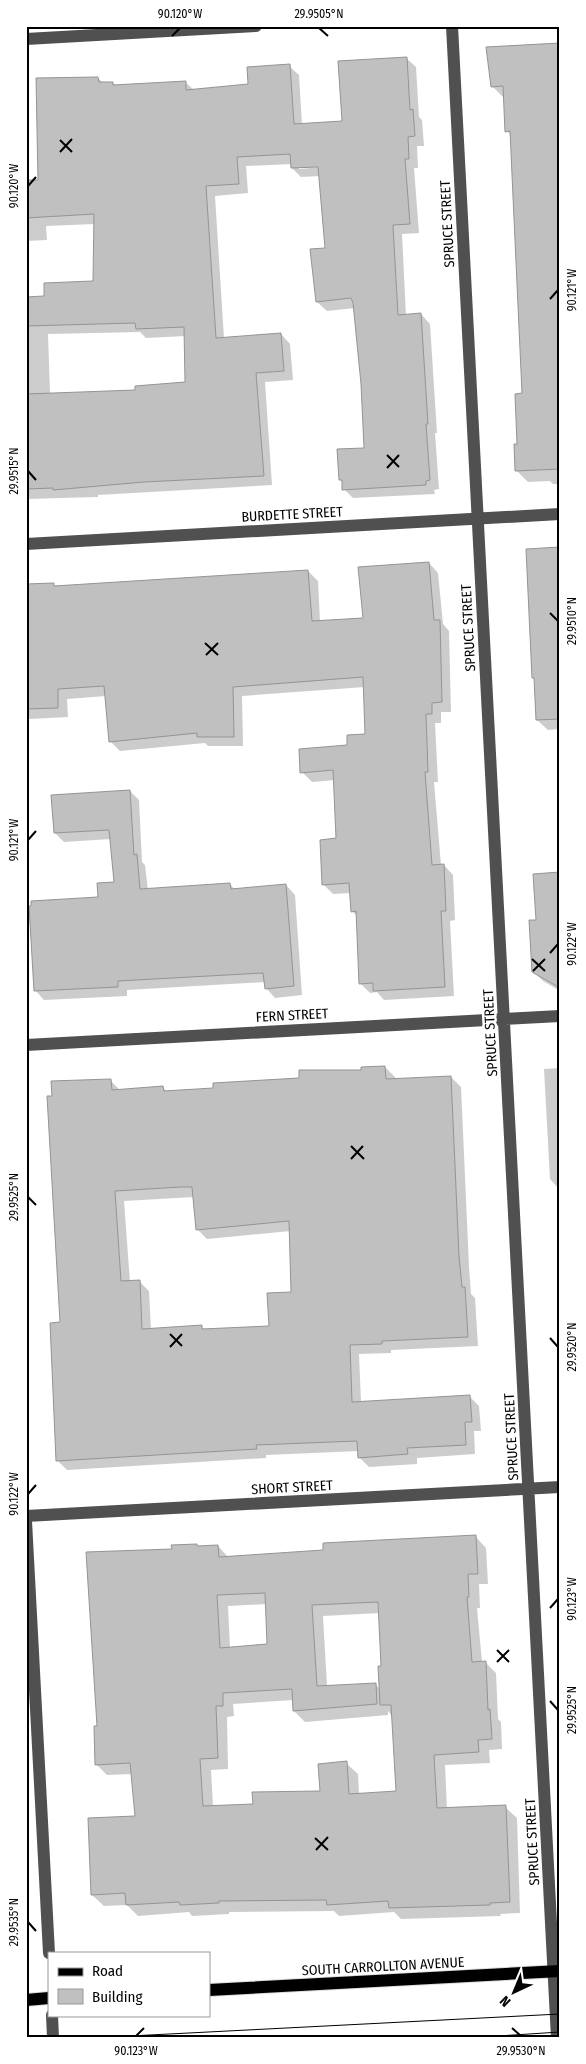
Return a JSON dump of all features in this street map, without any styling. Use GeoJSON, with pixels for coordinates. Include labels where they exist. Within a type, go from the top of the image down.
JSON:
{"type":"FeatureCollection","features":[{"type":"Feature","properties":{"kind":"main road","name":"SOUTH CARROLLTON AVENUE"},"geometry":{"type":"LineString","coordinates":[[210,1990],[557,1971]]}},
{"type":"Feature","properties":{"kind":"main road"},"geometry":{"type":"LineString","coordinates":[[26,2000],[48,1998]]}},
{"type":"Feature","properties":{"kind":"street"},"geometry":{"type":"LineString","coordinates":[[26,39],[256,26]]}},
{"type":"Feature","properties":{"kind":"street","name":"SPRUCE STREET"},"geometry":{"type":"LineString","coordinates":[[452,26],[528,1489],[557,1971],[557,2038]]}},
{"type":"Feature","properties":{"kind":"street","name":"BURDETTE STREET"},"geometry":{"type":"LineString","coordinates":[[26,544],[560,514]]}},
{"type":"Feature","properties":{"kind":"street","name":"FERN STREET"},"geometry":{"type":"LineString","coordinates":[[26,1045],[560,1016]]}},
{"type":"Feature","properties":{"kind":"street","name":"SHORT STREET"},"geometry":{"type":"LineString","coordinates":[[26,1516],[560,1487]]}},
{"type":"Feature","properties":{"kind":"street"},"geometry":{"type":"LineString","coordinates":[[26,1521],[49,1952]]}},
{"type":"Feature","properties":{"kind":"street"},"geometry":{"type":"LineString","coordinates":[[52,2016],[53,2038]]}},
{"type":"Feature","properties":{"kind":"building"},"geometry":{"type":"Polygon","coordinates":[[[560,43],[560,469],[515,471],[514,444],[517,444],[515,394],[522,393],[510,131],[505,132],[503,86],[491,87],[486,47],[560,43]]]}},
{"type":"Feature","properties":{"kind":"building"},"geometry":{"type":"Polygon","coordinates":[[[407,57],[410,110],[413,109],[415,136],[408,137],[409,159],[405,159],[410,224],[393,225],[398,315],[421,313],[430,480],[426,481],[426,485],[342,490],[342,480],[339,480],[337,449],[364,448],[361,384],[353,303],[351,298],[316,302],[310,249],[325,248],[318,167],[291,168],[290,154],[237,157],[239,184],[206,186],[216,338],[281,333],[284,371],[256,373],[264,476],[144,482],[53,490],[53,488],[26,489],[26,394],[135,390],[135,386],[185,382],[184,327],[136,329],[135,323],[26,326],[26,297],[44,296],[44,283],[93,281],[94,214],[26,218],[26,180],[38,180],[36,78],[98,77],[99,82],[113,82],[113,85],[186,81],[186,90],[248,84],[247,67],[290,64],[294,124],[342,121],[338,61],[407,57]]]}},
{"type":"Feature","properties":{"kind":"building"},"geometry":{"type":"Polygon","coordinates":[[[560,547],[560,719],[536,720],[534,678],[532,678],[526,549],[560,547]]]}},
{"type":"Feature","properties":{"kind":"building"},"geometry":{"type":"Polygon","coordinates":[[[429,562],[434,620],[440,620],[442,702],[432,703],[432,714],[426,714],[428,772],[425,772],[432,865],[444,864],[446,911],[441,911],[445,987],[373,991],[373,983],[359,984],[356,911],[351,912],[349,883],[322,885],[320,840],[336,838],[333,770],[300,773],[299,749],[347,745],[347,735],[365,734],[363,677],[233,687],[234,737],[197,737],[197,733],[109,742],[104,686],[58,689],[58,708],[26,709],[26,584],[54,583],[54,586],[308,570],[312,621],[363,618],[358,567],[429,562]]]}},
{"type":"Feature","properties":{"kind":"building"},"geometry":{"type":"Polygon","coordinates":[[[130,790],[134,855],[137,854],[140,889],[230,883],[231,889],[286,884],[294,986],[265,989],[263,973],[118,981],[118,987],[34,991],[29,906],[31,906],[31,901],[98,897],[97,883],[114,882],[109,830],[54,833],[51,795],[130,790]]]}},
{"type":"Feature","properties":{"kind":"building"},"geometry":{"type":"Polygon","coordinates":[[[560,872],[560,988],[532,972],[529,920],[536,920],[533,874],[560,872]]]}},
{"type":"Feature","properties":{"kind":"building"},"geometry":{"type":"Polygon","coordinates":[[[385,1066],[386,1079],[451,1076],[459,1256],[462,1287],[465,1287],[468,1337],[382,1341],[382,1344],[350,1345],[352,1402],[470,1395],[472,1422],[465,1422],[466,1445],[407,1448],[408,1454],[358,1458],[357,1441],[256,1445],[257,1449],[56,1461],[50,1323],[60,1322],[47,1096],[52,1096],[51,1081],[111,1079],[112,1090],[163,1086],[164,1091],[213,1088],[213,1083],[299,1078],[299,1070],[361,1070],[361,1067],[385,1066]],[[192,1187],[115,1191],[121,1281],[140,1280],[142,1329],[202,1325],[202,1329],[269,1326],[267,1293],[291,1292],[289,1221],[196,1230],[192,1187]]]}},
{"type":"Feature","properties":{"kind":"building"},"geometry":{"type":"Polygon","coordinates":[[[476,1535],[478,1574],[468,1574],[469,1597],[467,1597],[472,1662],[486,1661],[488,1710],[490,1709],[492,1739],[478,1740],[479,1752],[434,1755],[437,1808],[506,1805],[510,1902],[490,1903],[490,1905],[389,1908],[388,1901],[327,1905],[326,1900],[219,1901],[219,1903],[180,1905],[179,1902],[126,1905],[125,1893],[91,1895],[88,1818],[135,1816],[130,1763],[95,1765],[94,1726],[97,1726],[86,1552],[172,1549],[171,1545],[197,1544],[197,1546],[218,1545],[219,1557],[323,1550],[323,1543],[476,1535]],[[265,1593],[217,1595],[220,1648],[267,1644],[265,1593]],[[378,1602],[312,1605],[317,1686],[376,1683],[377,1704],[293,1711],[292,1689],[223,1693],[223,1706],[216,1706],[218,1758],[200,1759],[203,1806],[253,1804],[252,1792],[320,1791],[318,1764],[347,1761],[349,1794],[396,1791],[391,1705],[380,1705],[378,1666],[381,1666],[378,1602]]]}},
{"type":"Feature","properties":{"kind":"tram line"},"geometry":{"type":"LineString","coordinates":[[91,2038],[560,2014]]}},
{"type":"Feature","properties":{"kind":"tram line"},"geometry":{"type":"LineString","coordinates":[[467,2038],[560,2032]]}}]}
